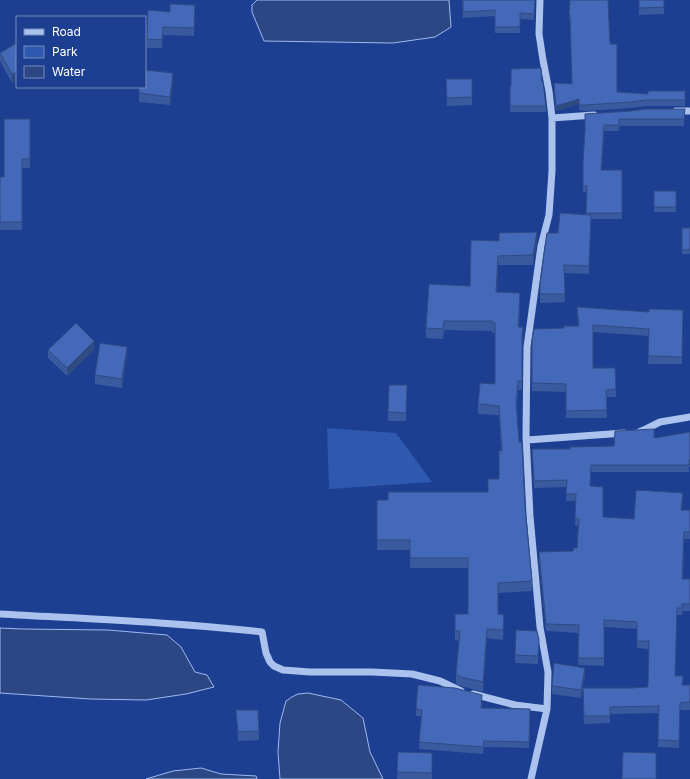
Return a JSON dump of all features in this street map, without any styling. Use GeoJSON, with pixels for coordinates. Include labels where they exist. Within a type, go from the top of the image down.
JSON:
{"type":"FeatureCollection","features":[{"type":"Feature","properties":{"kind":"street"},"geometry":{"type":"LineString","coordinates":[[531,779],[547,709],[548,672],[540,627],[538,605],[530,516],[527,440],[527,347],[541,246],[549,215],[552,172],[552,118],[539,34],[540,0]]}},
{"type":"Feature","properties":{"kind":"street"},"geometry":{"type":"LineString","coordinates":[[666,111],[690,111]]}},
{"type":"Feature","properties":{"kind":"street"},"geometry":{"type":"LineString","coordinates":[[552,118],[600,115]]}},
{"type":"Feature","properties":{"kind":"street"},"geometry":{"type":"LineString","coordinates":[[527,440],[638,432],[646,430],[660,422],[690,417]]}},
{"type":"Feature","properties":{"kind":"street"},"geometry":{"type":"LineString","coordinates":[[0,614],[136,621],[262,632],[266,653],[270,662],[274,666],[283,670],[412,674],[440,681],[459,691],[515,705],[547,709]]}},
{"type":"Feature","properties":{"kind":"green space"},"geometry":{"type":"Polygon","coordinates":[[[327,428],[396,433],[432,482],[329,489],[327,428]]]}},
{"type":"Feature","properties":{"kind":"water"},"geometry":{"type":"Polygon","coordinates":[[[257,0],[449,0],[451,27],[435,37],[393,43],[264,41],[252,12],[252,5],[257,0]]]}},
{"type":"Feature","properties":{"kind":"water"},"geometry":{"type":"Polygon","coordinates":[[[0,628],[108,630],[167,635],[181,647],[195,672],[207,675],[214,687],[186,694],[146,700],[90,699],[0,693],[0,628]]]}},
{"type":"Feature","properties":{"kind":"water"},"geometry":{"type":"Polygon","coordinates":[[[308,693],[341,700],[363,718],[370,752],[383,779],[280,779],[278,752],[280,723],[286,701],[298,694],[308,693]]]}},
{"type":"Feature","properties":{"kind":"water"},"geometry":{"type":"Polygon","coordinates":[[[201,768],[221,774],[256,776],[257,779],[146,779],[173,771],[201,768]]]}},
{"type":"Feature","properties":{"kind":"building"},"geometry":{"type":"Polygon","coordinates":[[[463,0],[535,0],[534,14],[520,13],[520,27],[495,27],[495,10],[463,12],[463,0]]]}},
{"type":"Feature","properties":{"kind":"building"},"geometry":{"type":"Polygon","coordinates":[[[570,0],[608,0],[610,44],[617,44],[617,92],[648,94],[648,91],[685,91],[685,100],[646,100],[579,105],[579,99],[556,106],[554,83],[572,84],[569,15],[570,0]]]}},
{"type":"Feature","properties":{"kind":"building"},"geometry":{"type":"Polygon","coordinates":[[[639,0],[664,0],[664,7],[639,8],[639,0]]]}},
{"type":"Feature","properties":{"kind":"building"},"geometry":{"type":"Polygon","coordinates":[[[170,4],[195,5],[194,28],[163,27],[162,40],[147,39],[148,10],[170,12],[170,4]]]}},
{"type":"Feature","properties":{"kind":"building"},"geometry":{"type":"Polygon","coordinates":[[[15,44],[16,72],[12,74],[0,53],[15,44]]]}},
{"type":"Feature","properties":{"kind":"building"},"geometry":{"type":"Polygon","coordinates":[[[541,68],[546,106],[510,106],[511,69],[541,68]]]}},
{"type":"Feature","properties":{"kind":"building"},"geometry":{"type":"Polygon","coordinates":[[[146,70],[173,73],[170,97],[139,93],[139,88],[146,88],[146,70]]]}},
{"type":"Feature","properties":{"kind":"building"},"geometry":{"type":"Polygon","coordinates":[[[446,79],[472,79],[472,97],[447,98],[446,79]]]}},
{"type":"Feature","properties":{"kind":"building"},"geometry":{"type":"Polygon","coordinates":[[[646,109],[685,109],[684,119],[619,119],[619,125],[604,125],[601,170],[622,170],[622,213],[586,213],[587,186],[583,186],[585,114],[646,109]]]}},
{"type":"Feature","properties":{"kind":"building"},"geometry":{"type":"Polygon","coordinates":[[[4,119],[30,119],[30,159],[22,159],[22,222],[0,222],[0,177],[4,177],[4,119]]]}},
{"type":"Feature","properties":{"kind":"building"},"geometry":{"type":"Polygon","coordinates":[[[654,191],[676,191],[676,207],[654,207],[654,191]]]}},
{"type":"Feature","properties":{"kind":"building"},"geometry":{"type":"Polygon","coordinates":[[[560,213],[591,215],[589,266],[564,265],[565,294],[540,294],[547,233],[558,233],[560,213]]]}},
{"type":"Feature","properties":{"kind":"building"},"geometry":{"type":"Polygon","coordinates":[[[682,228],[690,228],[690,250],[682,250],[682,228]]]}},
{"type":"Feature","properties":{"kind":"building"},"geometry":{"type":"Polygon","coordinates":[[[537,232],[533,255],[498,256],[496,292],[520,293],[518,327],[523,327],[522,381],[518,381],[516,402],[519,442],[522,442],[525,507],[532,581],[498,583],[498,614],[504,615],[503,630],[487,629],[483,682],[461,677],[456,674],[460,631],[455,631],[455,614],[468,614],[468,558],[410,558],[410,540],[377,540],[377,500],[388,500],[388,492],[488,492],[488,479],[499,479],[499,450],[502,451],[499,406],[478,404],[480,383],[495,384],[495,323],[492,323],[492,321],[444,321],[443,329],[426,328],[429,284],[470,286],[471,240],[499,241],[499,233],[537,232]]]}},
{"type":"Feature","properties":{"kind":"building"},"geometry":{"type":"Polygon","coordinates":[[[577,307],[649,312],[649,309],[683,310],[682,357],[648,356],[649,329],[593,325],[593,368],[615,368],[616,389],[606,390],[607,410],[566,411],[566,384],[532,383],[532,340],[534,329],[579,326],[577,307]]]}},
{"type":"Feature","properties":{"kind":"building"},"geometry":{"type":"Polygon","coordinates":[[[76,323],[94,341],[67,368],[48,350],[76,323]]]}},
{"type":"Feature","properties":{"kind":"building"},"geometry":{"type":"Polygon","coordinates":[[[100,343],[127,347],[122,379],[95,375],[100,343]]]}},
{"type":"Feature","properties":{"kind":"building"},"geometry":{"type":"Polygon","coordinates":[[[389,385],[407,385],[406,413],[388,412],[389,385]]]}},
{"type":"Feature","properties":{"kind":"building"},"geometry":{"type":"Polygon","coordinates":[[[654,429],[654,438],[690,432],[689,465],[591,465],[590,486],[603,487],[603,517],[634,519],[636,490],[683,493],[681,510],[690,510],[690,532],[684,532],[682,579],[690,579],[690,604],[682,604],[682,608],[677,608],[675,676],[683,676],[682,685],[690,685],[690,702],[680,703],[679,741],[658,740],[659,706],[610,707],[610,716],[584,716],[583,688],[648,687],[649,641],[637,641],[637,622],[604,620],[604,658],[578,658],[579,625],[546,624],[539,552],[573,551],[574,548],[577,548],[579,519],[575,518],[576,494],[566,494],[567,480],[534,481],[532,449],[570,449],[570,447],[614,446],[615,431],[654,429]]]}},
{"type":"Feature","properties":{"kind":"building"},"geometry":{"type":"Polygon","coordinates":[[[516,630],[537,631],[539,640],[538,656],[515,655],[516,630]]]}},
{"type":"Feature","properties":{"kind":"building"},"geometry":{"type":"Polygon","coordinates":[[[554,663],[585,668],[581,690],[552,686],[554,663]]]}},
{"type":"Feature","properties":{"kind":"building"},"geometry":{"type":"Polygon","coordinates":[[[418,685],[455,688],[482,695],[481,708],[530,709],[529,742],[484,741],[483,747],[419,742],[422,710],[416,709],[418,685]]]}},
{"type":"Feature","properties":{"kind":"building"},"geometry":{"type":"Polygon","coordinates":[[[236,710],[258,710],[259,731],[238,732],[236,710]]]}},
{"type":"Feature","properties":{"kind":"building"},"geometry":{"type":"Polygon","coordinates":[[[398,752],[432,753],[432,773],[397,772],[398,752]]]}},
{"type":"Feature","properties":{"kind":"building"},"geometry":{"type":"Polygon","coordinates":[[[623,752],[656,753],[656,779],[622,779],[623,752]]]}}]}
